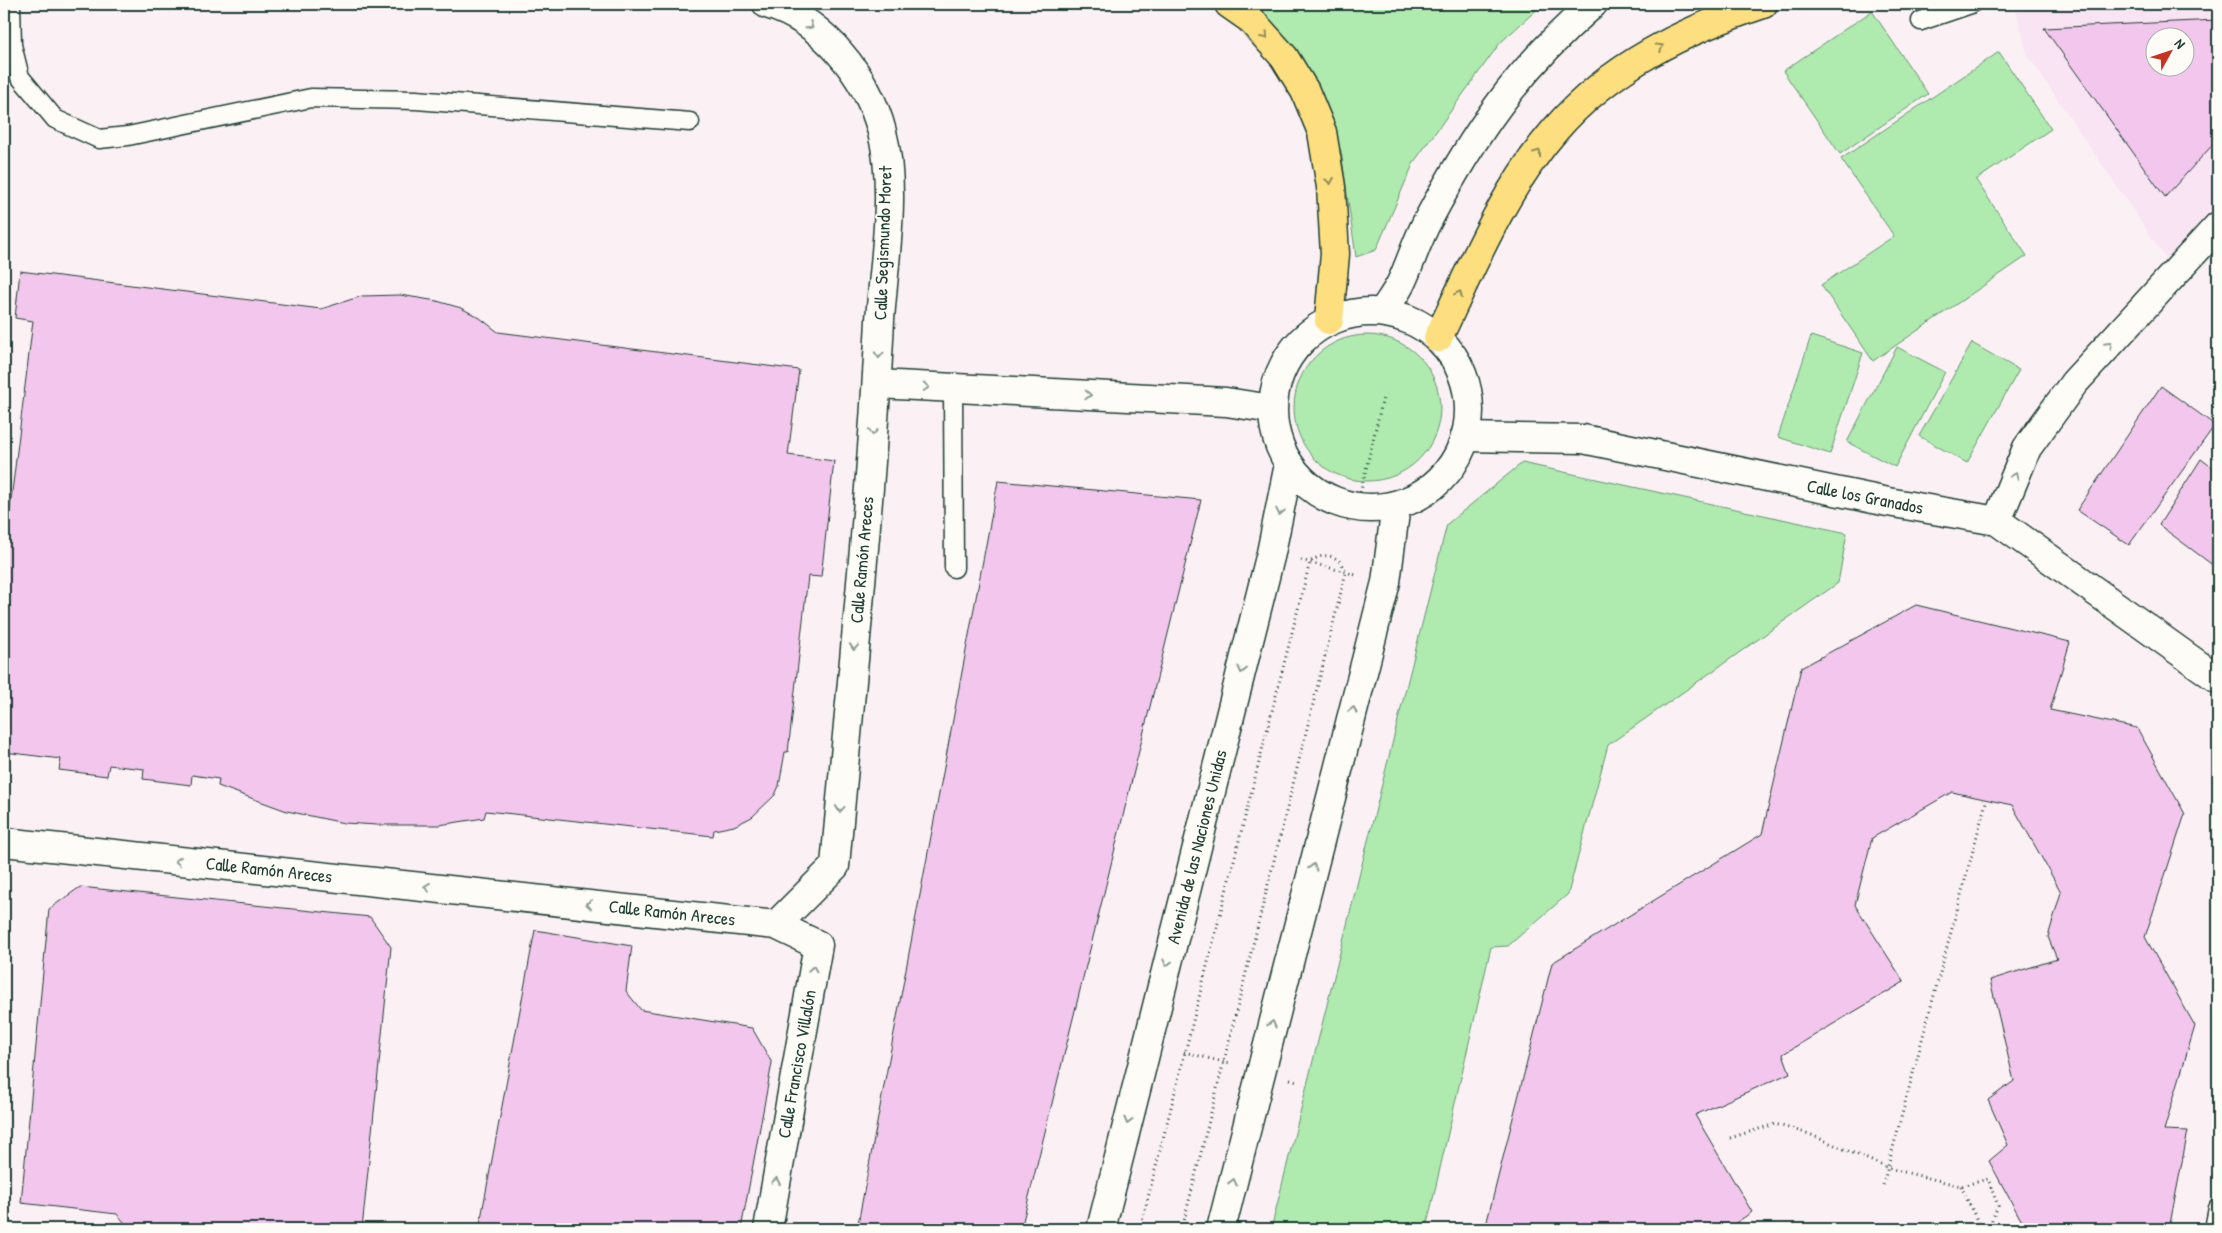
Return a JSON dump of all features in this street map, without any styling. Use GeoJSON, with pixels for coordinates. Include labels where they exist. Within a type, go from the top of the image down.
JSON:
{"type":"FeatureCollection","features":[{"type":"Feature","properties":{"kind":"highway"},"geometry":{"type":"LineString","coordinates":[[1228,4],[1249,18],[1284,57],[1304,91],[1322,132],[1331,187],[1335,254],[1329,320]]}},
{"type":"Feature","properties":{"kind":"highway"},"geometry":{"type":"LineString","coordinates":[[1438,338],[1497,216],[1526,170],[1555,130],[1594,92],[1633,63],[1671,40],[1713,20],[1763,4]]}},
{"type":"Feature","properties":{"kind":"street","name":"Calle Segismundo Moret"},"geometry":{"type":"LineString","coordinates":[[767,4],[797,18],[823,36],[850,65],[872,100],[883,133],[890,176],[877,384]]}},
{"type":"Feature","properties":{"kind":"street"},"geometry":{"type":"LineString","coordinates":[[1383,312],[1400,284],[1426,223],[1452,174],[1487,119],[1524,72],[1565,28],[1593,4]]}},
{"type":"Feature","properties":{"kind":"street"},"geometry":{"type":"LineString","coordinates":[[1997,521],[2027,448],[2074,383],[2218,226]]}},
{"type":"Feature","properties":{"kind":"street"},"geometry":{"type":"LineString","coordinates":[[1355,312],[1383,312],[1413,320],[1438,338],[1460,369],[1469,406],[1465,437],[1456,460],[1440,480],[1419,496],[1396,505],[1357,507],[1331,499],[1307,485],[1289,464],[1277,438],[1272,409],[1279,373],[1299,342],[1329,320],[1355,312]]}},
{"type":"Feature","properties":{"kind":"street"},"geometry":{"type":"LineString","coordinates":[[877,384],[1226,402],[1272,409]]}},
{"type":"Feature","properties":{"kind":"street","name":"Calle Ramón Areces"},"geometry":{"type":"LineString","coordinates":[[4,842],[776,925],[835,866],[877,384]]}},
{"type":"Feature","properties":{"kind":"street","name":"Calle los Granados"},"geometry":{"type":"LineString","coordinates":[[1465,437],[1583,439],[1888,502],[1997,521],[2218,679]]}},
{"type":"Feature","properties":{"kind":"street","name":"Avenida de las Naciones Unidas"},"geometry":{"type":"LineString","coordinates":[[1101,1229],[1271,553],[1289,464]]}},
{"type":"Feature","properties":{"kind":"street"},"geometry":{"type":"LineString","coordinates":[[1221,1229],[1386,582],[1396,505]]}},
{"type":"Feature","properties":{"kind":"street","name":"Calle Francisco Villalón"},"geometry":{"type":"LineString","coordinates":[[768,1229],[818,945],[776,925]]}},
{"type":"Feature","properties":{"kind":"lane"},"geometry":{"type":"LineString","coordinates":[[11,4],[12,45],[20,77],[55,119],[99,139],[128,136],[311,98],[416,100],[690,122]]}},
{"type":"Feature","properties":{"kind":"lane"},"geometry":{"type":"LineString","coordinates":[[1922,21],[1971,4]]}},
{"type":"Feature","properties":{"kind":"lane"},"geometry":{"type":"LineString","coordinates":[[953,388],[954,568]]}},
{"type":"Feature","properties":{"kind":"lane"},"geometry":{"type":"LineString","coordinates":[[2214,1229],[2218,1208]]}},
{"type":"Feature","properties":{"kind":"path"},"geometry":{"type":"LineString","coordinates":[[1357,507],[1383,398]]}},
{"type":"Feature","properties":{"kind":"path"},"geometry":{"type":"LineString","coordinates":[[1271,553],[1386,582]]}},
{"type":"Feature","properties":{"kind":"path"},"geometry":{"type":"LineString","coordinates":[[1140,1229],[1310,562],[1321,556],[1334,557],[1344,566],[1346,572],[1182,1229]]}},
{"type":"Feature","properties":{"kind":"path"},"geometry":{"type":"LineString","coordinates":[[1883,1185],[1986,802]]}},
{"type":"Feature","properties":{"kind":"path"},"geometry":{"type":"LineString","coordinates":[[1147,1042],[1298,1081]]}},
{"type":"Feature","properties":{"kind":"path"},"geometry":{"type":"LineString","coordinates":[[1730,1138],[1775,1124],[1809,1134],[1888,1168],[1962,1186],[1988,1179],[1998,1206],[1988,1229]]}},
{"type":"Feature","properties":{"kind":"path"},"geometry":{"type":"LineString","coordinates":[[1962,1186],[1981,1229]]}},
{"type":"Feature","properties":{"kind":"shaded area"},"geometry":{"type":"Polygon","coordinates":[[[2014,4],[2218,4],[2218,201],[2166,259],[2028,56],[2014,4]]]}},
{"type":"Feature","properties":{"kind":"green space"},"geometry":{"type":"Polygon","coordinates":[[[1251,4],[1543,4],[1500,43],[1414,162],[1376,250],[1356,257],[1341,151],[1313,82],[1251,4]]]}},
{"type":"Feature","properties":{"kind":"green space"},"geometry":{"type":"Polygon","coordinates":[[[1872,11],[1928,94],[1840,154],[1783,71],[1872,11]]]}},
{"type":"Feature","properties":{"kind":"green space"},"geometry":{"type":"Polygon","coordinates":[[[1999,52],[2051,129],[1976,180],[2027,256],[1873,361],[1821,285],[1894,236],[1841,159],[1999,52]]]}},
{"type":"Feature","properties":{"kind":"green space"},"geometry":{"type":"Polygon","coordinates":[[[1367,335],[1395,341],[1418,357],[1434,380],[1440,408],[1434,436],[1418,459],[1395,475],[1367,481],[1339,475],[1316,459],[1300,436],[1294,408],[1300,380],[1316,357],[1339,341],[1367,335]]]}},
{"type":"Feature","properties":{"kind":"green space"},"geometry":{"type":"Polygon","coordinates":[[[1811,336],[1863,353],[1830,454],[1778,437],[1811,336]]]}},
{"type":"Feature","properties":{"kind":"green space"},"geometry":{"type":"Polygon","coordinates":[[[1972,343],[2019,370],[1967,463],[1919,436],[1972,343]]]}},
{"type":"Feature","properties":{"kind":"green space"},"geometry":{"type":"Polygon","coordinates":[[[1897,347],[1945,372],[1895,467],[1847,442],[1897,347]]]}},
{"type":"Feature","properties":{"kind":"green space"},"geometry":{"type":"Polygon","coordinates":[[[1522,463],[1847,533],[1838,583],[1608,745],[1568,894],[1508,946],[1491,947],[1426,1229],[1271,1229],[1447,524],[1522,463]]]}},
{"type":"Feature","properties":{"kind":"building"},"geometry":{"type":"Polygon","coordinates":[[[2218,20],[2218,139],[2165,197],[2044,28],[2218,20]]]}},
{"type":"Feature","properties":{"kind":"building"},"geometry":{"type":"Polygon","coordinates":[[[20,271],[321,309],[362,296],[400,295],[437,301],[461,308],[480,318],[498,332],[799,370],[788,455],[834,461],[821,577],[808,576],[788,752],[785,752],[779,786],[775,795],[752,817],[734,826],[714,830],[713,836],[486,811],[484,818],[439,825],[377,825],[344,823],[287,811],[218,786],[219,779],[192,775],[191,785],[143,779],[144,769],[109,765],[107,776],[59,770],[61,759],[4,752],[4,557],[33,321],[15,318],[20,271]]]}},
{"type":"Feature","properties":{"kind":"building"},"geometry":{"type":"Polygon","coordinates":[[[2161,386],[2215,425],[2129,545],[2077,510],[2161,386]]]}},
{"type":"Feature","properties":{"kind":"building"},"geometry":{"type":"Polygon","coordinates":[[[2201,459],[2218,472],[2218,569],[2159,525],[2201,459]]]}},
{"type":"Feature","properties":{"kind":"building"},"geometry":{"type":"Polygon","coordinates":[[[998,481],[1201,500],[1021,1229],[857,1229],[998,481]]]}},
{"type":"Feature","properties":{"kind":"building"},"geometry":{"type":"Polygon","coordinates":[[[1916,605],[2070,642],[2050,710],[2137,728],[2185,814],[2145,937],[2195,1026],[2164,1130],[2188,1131],[2169,1229],[2026,1229],[1989,1161],[2008,1145],[1988,1100],[2014,1081],[1990,980],[2057,959],[2048,937],[2061,892],[2012,805],[1952,792],[1872,838],[1855,905],[1904,982],[1783,1054],[1790,1073],[1695,1115],[1752,1212],[1727,1229],[1485,1229],[1552,963],[1762,834],[1801,668],[1916,605]]]}},
{"type":"Feature","properties":{"kind":"building"},"geometry":{"type":"Polygon","coordinates":[[[80,887],[370,917],[391,947],[362,1229],[130,1229],[117,1214],[21,1203],[49,909],[80,887]]]}},
{"type":"Feature","properties":{"kind":"building"},"geometry":{"type":"Polygon","coordinates":[[[535,930],[632,946],[626,991],[641,1010],[752,1028],[772,1063],[741,1229],[479,1229],[535,930]]]}}]}
